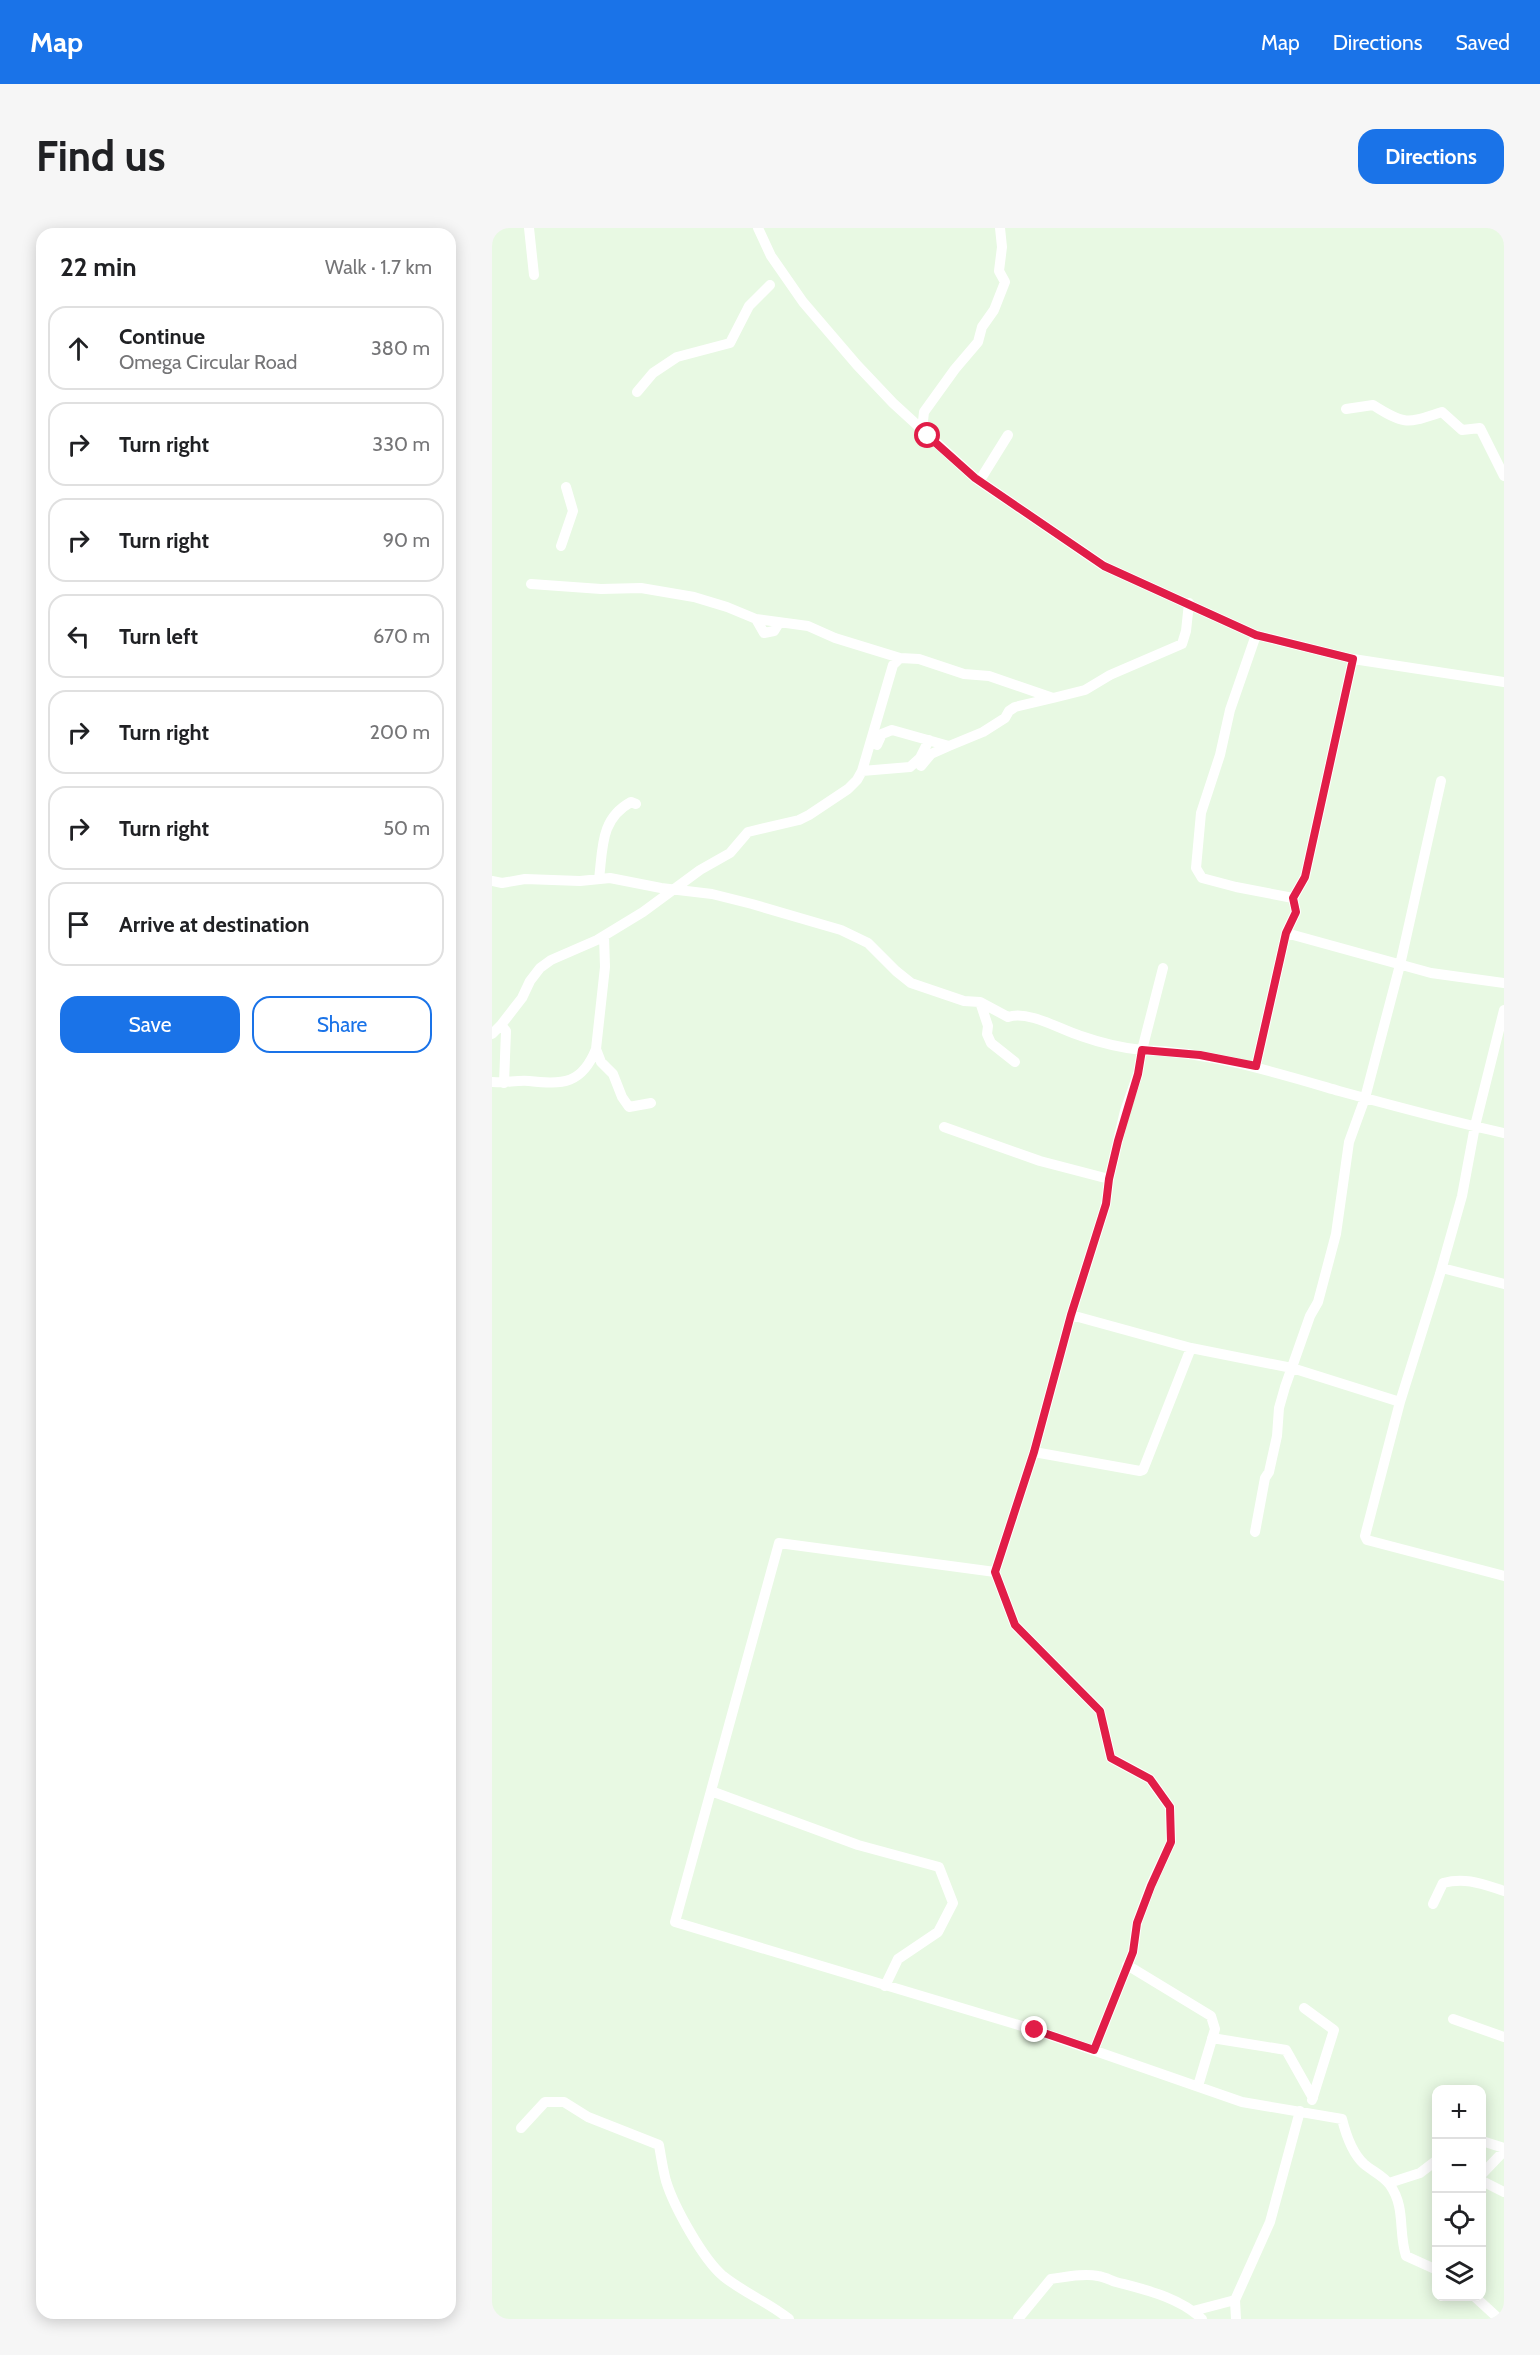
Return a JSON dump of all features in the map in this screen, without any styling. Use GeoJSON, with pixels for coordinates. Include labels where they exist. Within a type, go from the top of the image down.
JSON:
{"type":"FeatureCollection","features":[{"type":"Feature","properties":{"kind":"street"},"geometry":{"type":"LineString","coordinates":[[529,228],[534,275]]}},
{"type":"Feature","properties":{"kind":"street"},"geometry":{"type":"LineString","coordinates":[[758,228],[771,256],[803,302],[879,389],[980,480],[1104,566],[1256,635],[1353,659],[1504,682]]}},
{"type":"Feature","properties":{"kind":"street"},"geometry":{"type":"LineString","coordinates":[[922,430],[924,412],[978,342],[982,327],[1000,297],[1005,282],[999,270],[1002,247],[999,228]]}},
{"type":"Feature","properties":{"kind":"street"},"geometry":{"type":"LineString","coordinates":[[637,392],[653,373],[677,357],[730,343],[749,306],[770,285]]}},
{"type":"Feature","properties":{"kind":"street"},"geometry":{"type":"LineString","coordinates":[[1346,409],[1373,405],[1393,418],[1409,422],[1442,412],[1462,430],[1480,428],[1504,476]]}},
{"type":"Feature","properties":{"kind":"street"},"geometry":{"type":"LineString","coordinates":[[980,480],[1008,435]]}},
{"type":"Feature","properties":{"kind":"street"},"geometry":{"type":"LineString","coordinates":[[561,546],[573,511],[566,487]]}},
{"type":"Feature","properties":{"kind":"street"},"geometry":{"type":"LineString","coordinates":[[531,584],[601,589],[641,588],[710,601],[756,619],[808,626],[835,638],[900,658],[919,659],[964,674],[989,676],[1053,698]]}},
{"type":"Feature","properties":{"kind":"street"},"geometry":{"type":"LineString","coordinates":[[862,771],[921,766],[931,754],[983,732],[1002,721],[1015,707],[1093,687],[1116,672],[1182,644],[1189,603]]}},
{"type":"Feature","properties":{"kind":"street"},"geometry":{"type":"LineString","coordinates":[[1256,635],[1230,710],[1220,755],[1201,813],[1196,868],[1202,878],[1293,898]]}},
{"type":"Feature","properties":{"kind":"street"},"geometry":{"type":"LineString","coordinates":[[492,1034],[522,998],[530,981],[540,968],[551,960],[604,936],[676,889],[700,870],[730,853],[748,832],[799,820],[848,789],[857,780],[868,757],[893,666],[900,658]]}},
{"type":"Feature","properties":{"kind":"street"},"geometry":{"type":"LineString","coordinates":[[1256,1066],[1286,933],[1296,912],[1293,898],[1305,877],[1353,659]]}},
{"type":"Feature","properties":{"kind":"street"},"geometry":{"type":"LineString","coordinates":[[868,757],[882,734],[888,730],[908,733],[949,746]]}},
{"type":"Feature","properties":{"kind":"street"},"geometry":{"type":"LineString","coordinates":[[910,767],[920,758],[929,740]]}},
{"type":"Feature","properties":{"kind":"street"},"geometry":{"type":"LineString","coordinates":[[1255,1532],[1265,1478],[1269,1472],[1277,1436],[1279,1408],[1310,1316],[1318,1302],[1336,1234],[1349,1142],[1365,1098],[1400,965],[1441,781]]}},
{"type":"Feature","properties":{"kind":"street"},"geometry":{"type":"LineString","coordinates":[[599,879],[606,830],[611,817],[631,802],[636,804]]}},
{"type":"Feature","properties":{"kind":"street"},"geometry":{"type":"LineString","coordinates":[[492,881],[502,883],[525,879],[580,881],[610,878],[712,894],[841,930],[868,943],[911,983],[964,1001],[980,1002],[1008,1017],[1042,1020],[1093,1040],[1142,1050],[1200,1055],[1256,1066],[1365,1098],[1504,1133]]}},
{"type":"Feature","properties":{"kind":"street"},"geometry":{"type":"LineString","coordinates":[[1286,933],[1431,973],[1504,985]]}},
{"type":"Feature","properties":{"kind":"street"},"geometry":{"type":"LineString","coordinates":[[492,1082],[527,1081],[554,1084],[577,1078],[596,1049],[605,968],[604,936]]}},
{"type":"Feature","properties":{"kind":"street"},"geometry":{"type":"LineString","coordinates":[[1094,2050],[1133,1952],[1137,1923],[1171,1842],[1170,1807],[1150,1779],[1111,1758],[1100,1711],[1015,1625],[995,1572],[1034,1452],[1071,1315],[1106,1204],[1109,1179],[1125,1111],[1138,1074],[1163,968]]}},
{"type":"Feature","properties":{"kind":"street"},"geometry":{"type":"LineString","coordinates":[[980,1002],[991,1043],[1015,1062]]}},
{"type":"Feature","properties":{"kind":"street"},"geometry":{"type":"LineString","coordinates":[[1504,1010],[1475,1126],[1462,1196],[1400,1402],[1365,1536],[1367,1540],[1504,1576]]}},
{"type":"Feature","properties":{"kind":"street"},"geometry":{"type":"LineString","coordinates":[[501,1025],[506,1031],[504,1083]]}},
{"type":"Feature","properties":{"kind":"street"},"geometry":{"type":"LineString","coordinates":[[596,1049],[601,1062],[613,1074],[629,1107],[651,1103]]}},
{"type":"Feature","properties":{"kind":"street"},"geometry":{"type":"LineString","coordinates":[[944,1127],[1040,1161],[1109,1179]]}},
{"type":"Feature","properties":{"kind":"street"},"geometry":{"type":"LineString","coordinates":[[1442,1268],[1504,1284]]}},
{"type":"Feature","properties":{"kind":"street"},"geometry":{"type":"LineString","coordinates":[[1071,1315],[1191,1348],[1292,1368],[1400,1402]]}},
{"type":"Feature","properties":{"kind":"street"},"geometry":{"type":"LineString","coordinates":[[1034,1452],[1140,1472],[1143,1470],[1191,1348]]}},
{"type":"Feature","properties":{"kind":"street"},"geometry":{"type":"LineString","coordinates":[[995,1572],[779,1544],[675,1922],[1035,2030],[1242,2102],[1342,2119],[1348,2140],[1362,2163],[1389,2183],[1402,2212],[1401,2242],[1406,2256],[1432,2268]]}},
{"type":"Feature","properties":{"kind":"street"},"geometry":{"type":"LineString","coordinates":[[711,1791],[858,1845],[939,1867],[953,1903],[938,1932],[898,1959],[885,1986]]}},
{"type":"Feature","properties":{"kind":"street"},"geometry":{"type":"LineString","coordinates":[[1433,1904],[1443,1883],[1456,1880],[1469,1880],[1504,1891]]}},
{"type":"Feature","properties":{"kind":"street"},"geometry":{"type":"LineString","coordinates":[[1127,1965],[1211,2016],[1215,2029],[1198,2086]]}},
{"type":"Feature","properties":{"kind":"street"},"geometry":{"type":"LineString","coordinates":[[1236,2319],[1235,2300],[1270,2222],[1304,2112],[1313,2098],[1334,2030],[1304,2008]]}},
{"type":"Feature","properties":{"kind":"street"},"geometry":{"type":"LineString","coordinates":[[1453,2019],[1504,2037]]}},
{"type":"Feature","properties":{"kind":"street"},"geometry":{"type":"LineString","coordinates":[[1212,2038],[1286,2050],[1313,2098]]}},
{"type":"Feature","properties":{"kind":"street"},"geometry":{"type":"LineString","coordinates":[[521,2128],[545,2102],[564,2102],[588,2117],[659,2145],[666,2182],[691,2234],[721,2274],[789,2319]]}},
{"type":"Feature","properties":{"kind":"street"},"geometry":{"type":"LineString","coordinates":[[1486,2142],[1504,2149],[1486,2169]]}},
{"type":"Feature","properties":{"kind":"street"},"geometry":{"type":"LineString","coordinates":[[1389,2183],[1420,2173],[1432,2164]]}},
{"type":"Feature","properties":{"kind":"street"},"geometry":{"type":"LineString","coordinates":[[1486,2183],[1504,2192]]}},
{"type":"Feature","properties":{"kind":"street"},"geometry":{"type":"LineString","coordinates":[[1018,2319],[1051,2279],[1086,2275],[1133,2285],[1176,2301],[1202,2319]]}},
{"type":"Feature","properties":{"kind":"street"},"geometry":{"type":"LineString","coordinates":[[1193,2311],[1235,2300]]}},
{"type":"Feature","properties":{"kind":"street"},"geometry":{"type":"LineString","coordinates":[[1479,2301],[1499,2319]]}},
{"type":"Feature","properties":{"kind":"route"},"geometry":{"type":"LineString","coordinates":[[928,436],[975,478],[1104,566],[1256,635],[1353,659],[1305,877],[1293,898],[1296,912],[1286,933],[1256,1066],[1200,1055],[1142,1050],[1138,1074],[1125,1111],[1109,1179],[1106,1204],[1071,1315],[1034,1452],[995,1572],[1015,1625],[1053,1660],[1100,1711],[1111,1758],[1150,1779],[1170,1807],[1171,1842],[1137,1923],[1133,1952],[1094,2050],[1035,2030]]}}]}
